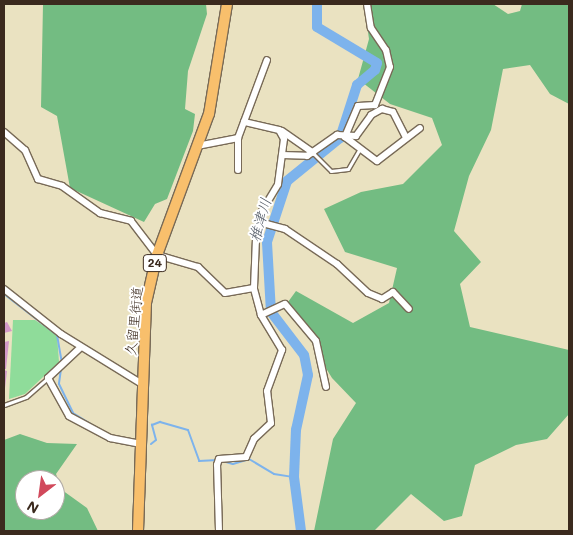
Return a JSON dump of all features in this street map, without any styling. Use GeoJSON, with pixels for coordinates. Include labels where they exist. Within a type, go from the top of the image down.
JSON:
{"type":"FeatureCollection","features":[{"type":"Feature","properties":{"kind":"main road","name":"久留里街道"},"geometry":{"type":"LineString","coordinates":[[138,531],[146,303],[157,255],[210,105],[227,4]]}},
{"type":"Feature","properties":{"kind":"street"},"geometry":{"type":"LineString","coordinates":[[345,137],[358,106],[375,105],[390,67],[386,50],[372,28],[367,4]]}},
{"type":"Feature","properties":{"kind":"street"},"geometry":{"type":"LineString","coordinates":[[238,170],[238,138],[267,60]]}},
{"type":"Feature","properties":{"kind":"street"},"geometry":{"type":"LineString","coordinates":[[282,154],[313,153],[337,135],[345,137],[361,134],[371,115],[388,108],[406,138]]}},
{"type":"Feature","properties":{"kind":"street"},"geometry":{"type":"LineString","coordinates":[[244,122],[278,130],[313,153]]}},
{"type":"Feature","properties":{"kind":"street"},"geometry":{"type":"LineString","coordinates":[[345,137],[359,150],[376,161],[420,128]]}},
{"type":"Feature","properties":{"kind":"street"},"geometry":{"type":"LineString","coordinates":[[218,531],[217,464],[220,459],[246,457],[254,439],[271,423],[267,391],[282,350],[261,315],[254,288],[259,222],[278,184],[284,139],[278,130]]}},
{"type":"Feature","properties":{"kind":"street"},"geometry":{"type":"LineString","coordinates":[[4,132],[25,150],[38,179],[62,186],[100,213],[131,221],[157,255],[198,267],[225,293],[254,288]]}},
{"type":"Feature","properties":{"kind":"street"},"geometry":{"type":"LineString","coordinates":[[197,146],[238,138]]}},
{"type":"Feature","properties":{"kind":"street"},"geometry":{"type":"LineString","coordinates":[[259,222],[285,229],[337,264],[368,293],[382,299],[393,292],[409,309]]}},
{"type":"Feature","properties":{"kind":"street"},"geometry":{"type":"LineString","coordinates":[[4,289],[81,347],[142,384]]}},
{"type":"Feature","properties":{"kind":"street"},"geometry":{"type":"LineString","coordinates":[[261,315],[285,304],[316,341],[326,387]]}},
{"type":"Feature","properties":{"kind":"street"},"geometry":{"type":"LineString","coordinates":[[81,347],[48,378],[76,422],[110,438],[142,444]]}},
{"type":"Feature","properties":{"kind":"lane"},"geometry":{"type":"LineString","coordinates":[[313,153],[331,171],[348,169],[359,150]]}},
{"type":"Feature","properties":{"kind":"lane"},"geometry":{"type":"LineString","coordinates":[[4,405],[26,397],[48,378]]}},
{"type":"Feature","properties":{"kind":"green space"},"geometry":{"type":"Polygon","coordinates":[[[43,4],[206,4],[207,14],[188,71],[185,109],[195,114],[193,131],[167,199],[155,204],[144,222],[70,188],[57,116],[41,107],[43,4]]]}},
{"type":"Feature","properties":{"kind":"green space"},"geometry":{"type":"Polygon","coordinates":[[[364,4],[493,4],[508,14],[520,11],[522,4],[569,4],[569,104],[550,94],[530,65],[503,69],[491,130],[469,176],[454,231],[481,262],[460,284],[470,327],[569,350],[569,414],[547,439],[516,445],[475,465],[462,516],[444,521],[411,494],[374,531],[314,531],[333,439],[356,403],[332,378],[321,360],[320,345],[288,302],[296,291],[353,323],[389,303],[397,268],[345,252],[324,209],[361,192],[403,184],[442,145],[432,118],[390,104],[358,79],[369,39],[364,4]]]}},
{"type":"Feature","properties":{"kind":"green space"},"geometry":{"type":"Polygon","coordinates":[[[13,320],[35,320],[57,335],[59,362],[25,394],[9,399],[13,320]]]}},
{"type":"Feature","properties":{"kind":"green space"},"geometry":{"type":"Polygon","coordinates":[[[20,434],[47,443],[77,444],[59,470],[15,470],[15,520],[65,520],[65,492],[87,508],[98,531],[4,531],[4,440],[20,434]]]}},
{"type":"Feature","properties":{"kind":"building"},"geometry":{"type":"Polygon","coordinates":[[[7,322],[12,331],[4,333],[4,323],[7,322]]]}},
{"type":"Feature","properties":{"kind":"building"},"geometry":{"type":"Polygon","coordinates":[[[9,341],[6,369],[4,369],[4,342],[9,341]]]}},
{"type":"Feature","properties":{"kind":"building"},"geometry":{"type":"Polygon","coordinates":[[[4,370],[7,371],[5,388],[4,387],[4,370]]]}},
{"type":"Feature","properties":{"kind":"waterway","name":"椎津川"},"geometry":{"type":"LineString","coordinates":[[301,531],[294,477],[296,430],[308,375],[304,355],[271,312],[267,242],[287,181],[340,138],[357,85],[375,70],[377,63],[317,27],[317,4]]}},
{"type":"Feature","properties":{"kind":"waterway"},"geometry":{"type":"LineString","coordinates":[[4,294],[57,335],[62,362]]}},
{"type":"Feature","properties":{"kind":"waterway"},"geometry":{"type":"LineString","coordinates":[[61,369],[59,384],[73,413],[97,428]]}},
{"type":"Feature","properties":{"kind":"waterway"},"geometry":{"type":"LineString","coordinates":[[151,444],[156,440],[152,425],[160,422],[188,430],[199,461],[218,460]]}},
{"type":"Feature","properties":{"kind":"waterway"},"geometry":{"type":"LineString","coordinates":[[223,461],[233,464],[249,459],[274,474],[294,477]]}}]}
